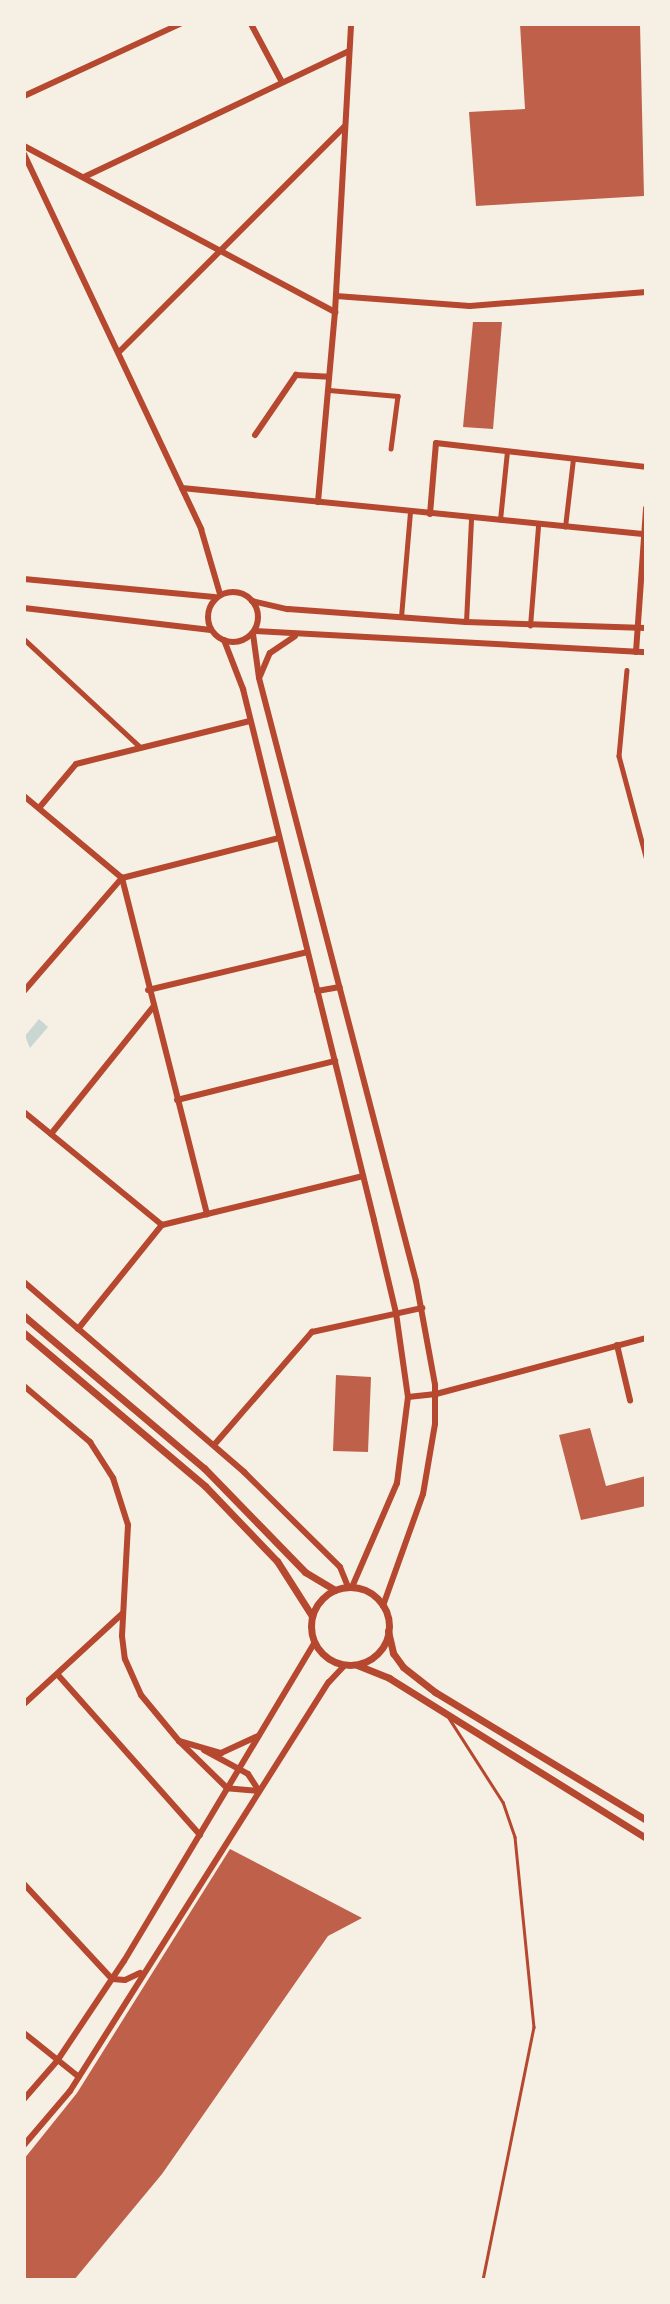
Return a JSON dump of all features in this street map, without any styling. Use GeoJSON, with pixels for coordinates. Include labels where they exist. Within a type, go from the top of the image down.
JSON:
{"type":"FeatureCollection","features":[{"type":"Feature","properties":{"kind":"street"},"geometry":{"type":"LineString","coordinates":[[24,96],[180,24]]}},
{"type":"Feature","properties":{"kind":"street"},"geometry":{"type":"LineString","coordinates":[[251,24],[282,82]]}},
{"type":"Feature","properties":{"kind":"street"},"geometry":{"type":"LineString","coordinates":[[318,502],[335,312],[351,24]]}},
{"type":"Feature","properties":{"kind":"street"},"geometry":{"type":"LineString","coordinates":[[84,177],[349,51]]}},
{"type":"Feature","properties":{"kind":"street"},"geometry":{"type":"LineString","coordinates":[[120,351],[223,252],[345,126]]}},
{"type":"Feature","properties":{"kind":"street"},"geometry":{"type":"LineString","coordinates":[[24,146],[335,312]]}},
{"type":"Feature","properties":{"kind":"street"},"geometry":{"type":"LineString","coordinates":[[24,154],[120,351],[201,529],[217,596],[208,612],[211,630]]}},
{"type":"Feature","properties":{"kind":"street"},"geometry":{"type":"LineString","coordinates":[[336,296],[470,306],[646,292]]}},
{"type":"Feature","properties":{"kind":"street"},"geometry":{"type":"LineString","coordinates":[[255,435],[296,375],[330,377]]}},
{"type":"Feature","properties":{"kind":"street"},"geometry":{"type":"LineString","coordinates":[[329,390],[398,396],[391,449]]}},
{"type":"Feature","properties":{"kind":"street"},"geometry":{"type":"LineString","coordinates":[[430,514],[436,443],[646,467]]}},
{"type":"Feature","properties":{"kind":"street"},"geometry":{"type":"LineString","coordinates":[[500,522],[507,451]]}},
{"type":"Feature","properties":{"kind":"street"},"geometry":{"type":"LineString","coordinates":[[565,528],[573,458]]}},
{"type":"Feature","properties":{"kind":"street"},"geometry":{"type":"LineString","coordinates":[[182,488],[538,526],[643,534]]}},
{"type":"Feature","properties":{"kind":"street"},"geometry":{"type":"LineString","coordinates":[[636,652],[635,628],[646,508]]}},
{"type":"Feature","properties":{"kind":"street"},"geometry":{"type":"LineString","coordinates":[[401,617],[410,512]]}},
{"type":"Feature","properties":{"kind":"street"},"geometry":{"type":"LineString","coordinates":[[466,622],[471,519]]}},
{"type":"Feature","properties":{"kind":"street"},"geometry":{"type":"LineString","coordinates":[[530,626],[538,526]]}},
{"type":"Feature","properties":{"kind":"street"},"geometry":{"type":"LineString","coordinates":[[24,579],[217,596],[401,617],[530,626],[646,628]]}},
{"type":"Feature","properties":{"kind":"street"},"geometry":{"type":"LineString","coordinates":[[252,601],[257,612],[254,632],[259,678],[422,1308],[436,1394],[423,1494],[383,1606],[393,1653],[403,1667],[435,1692],[646,1820]]}},
{"type":"Feature","properties":{"kind":"street"},"geometry":{"type":"LineString","coordinates":[[24,608],[211,630],[224,640],[250,721],[363,1176],[396,1313],[408,1397],[397,1483],[350,1587]]}},
{"type":"Feature","properties":{"kind":"street"},"geometry":{"type":"LineString","coordinates":[[224,640],[242,640],[254,632],[646,652]]}},
{"type":"Feature","properties":{"kind":"street"},"geometry":{"type":"LineString","coordinates":[[259,678],[270,653],[295,635]]}},
{"type":"Feature","properties":{"kind":"street"},"geometry":{"type":"LineString","coordinates":[[24,639],[139,746]]}},
{"type":"Feature","properties":{"kind":"street"},"geometry":{"type":"LineString","coordinates":[[627,670],[619,756],[646,857]]}},
{"type":"Feature","properties":{"kind":"street"},"geometry":{"type":"LineString","coordinates":[[39,808],[76,764],[139,746],[250,721]]}},
{"type":"Feature","properties":{"kind":"street"},"geometry":{"type":"LineString","coordinates":[[24,796],[122,878],[148,990],[207,1214]]}},
{"type":"Feature","properties":{"kind":"street"},"geometry":{"type":"LineString","coordinates":[[24,991],[122,878],[279,838]]}},
{"type":"Feature","properties":{"kind":"street"},"geometry":{"type":"LineString","coordinates":[[148,990],[307,952]]}},
{"type":"Feature","properties":{"kind":"street"},"geometry":{"type":"LineString","coordinates":[[317,991],[340,987]]}},
{"type":"Feature","properties":{"kind":"street"},"geometry":{"type":"LineString","coordinates":[[51,1134],[153,1007]]}},
{"type":"Feature","properties":{"kind":"street"},"geometry":{"type":"LineString","coordinates":[[177,1100],[335,1061]]}},
{"type":"Feature","properties":{"kind":"street"},"geometry":{"type":"LineString","coordinates":[[24,1112],[162,1225]]}},
{"type":"Feature","properties":{"kind":"street"},"geometry":{"type":"LineString","coordinates":[[78,1329],[162,1225],[363,1176]]}},
{"type":"Feature","properties":{"kind":"street"},"geometry":{"type":"LineString","coordinates":[[24,1282],[214,1445],[340,1567],[350,1587]]}},
{"type":"Feature","properties":{"kind":"street"},"geometry":{"type":"LineString","coordinates":[[214,1445],[312,1332],[422,1308]]}},
{"type":"Feature","properties":{"kind":"street"},"geometry":{"type":"LineString","coordinates":[[24,1316],[204,1468],[305,1572],[335,1590]]}},
{"type":"Feature","properties":{"kind":"street"},"geometry":{"type":"LineString","coordinates":[[24,1333],[205,1486],[277,1561],[312,1616]]}},
{"type":"Feature","properties":{"kind":"street"},"geometry":{"type":"LineString","coordinates":[[408,1397],[436,1394],[646,1338]]}},
{"type":"Feature","properties":{"kind":"street"},"geometry":{"type":"LineString","coordinates":[[617,1345],[630,1400]]}},
{"type":"Feature","properties":{"kind":"street"},"geometry":{"type":"LineString","coordinates":[[24,1386],[90,1442],[113,1478],[128,1525],[123,1612],[125,1658],[141,1695],[179,1741],[227,1788],[259,1791]]}},
{"type":"Feature","properties":{"kind":"street"},"geometry":{"type":"LineString","coordinates":[[24,2099],[57,2061],[112,1979],[314,1644],[312,1616],[316,1605],[335,1590],[350,1587],[370,1593],[383,1606]]}},
{"type":"Feature","properties":{"kind":"street"},"geometry":{"type":"LineString","coordinates":[[24,1704],[123,1612]]}},
{"type":"Feature","properties":{"kind":"street"},"geometry":{"type":"LineString","coordinates":[[357,1665],[378,1653],[388,1631]]}},
{"type":"Feature","properties":{"kind":"street"},"geometry":{"type":"LineString","coordinates":[[314,1644],[333,1662],[357,1665],[389,1678],[646,1838]]}},
{"type":"Feature","properties":{"kind":"street"},"geometry":{"type":"LineString","coordinates":[[24,2145],[79,2077],[141,1973],[329,1682],[345,1665]]}},
{"type":"Feature","properties":{"kind":"street"},"geometry":{"type":"LineString","coordinates":[[58,1675],[200,1835]]}},
{"type":"Feature","properties":{"kind":"street"},"geometry":{"type":"LineString","coordinates":[[179,1741],[221,1753],[259,1735]]}},
{"type":"Feature","properties":{"kind":"street"},"geometry":{"type":"LineString","coordinates":[[204,1750],[255,1780],[259,1791]]}},
{"type":"Feature","properties":{"kind":"street"},"geometry":{"type":"LineString","coordinates":[[24,1884],[112,1979],[125,1980],[141,1973]]}},
{"type":"Feature","properties":{"kind":"street"},"geometry":{"type":"LineString","coordinates":[[25,2033],[79,2077]]}},
{"type":"Feature","properties":{"kind":"lane"},"geometry":{"type":"LineString","coordinates":[[447,1715],[497,1792],[515,1837],[534,2027],[483,2280]]}},
{"type":"Feature","properties":{"kind":"shaded area"},"geometry":{"type":"Polygon","coordinates":[[[39,1019],[48,1027],[30,1048],[25,1036],[39,1019]]]}},
{"type":"Feature","properties":{"kind":"building"},"geometry":{"type":"Polygon","coordinates":[[[520,24],[640,24],[644,196],[476,206],[469,112],[525,109],[520,24]]]}},
{"type":"Feature","properties":{"kind":"building"},"geometry":{"type":"Polygon","coordinates":[[[473,322],[502,322],[493,429],[463,427],[473,322]]]}},
{"type":"Feature","properties":{"kind":"building"},"geometry":{"type":"Polygon","coordinates":[[[336,1375],[371,1377],[368,1452],[333,1451],[336,1375]]]}},
{"type":"Feature","properties":{"kind":"building"},"geometry":{"type":"Polygon","coordinates":[[[590,1428],[606,1486],[646,1476],[646,1506],[581,1520],[559,1435],[590,1428]]]}},
{"type":"Feature","properties":{"kind":"building"},"geometry":{"type":"Polygon","coordinates":[[[230,1849],[362,1918],[328,1936],[162,2174],[74,2280],[24,2280],[24,2159],[77,2093],[230,1849]]]}}]}
